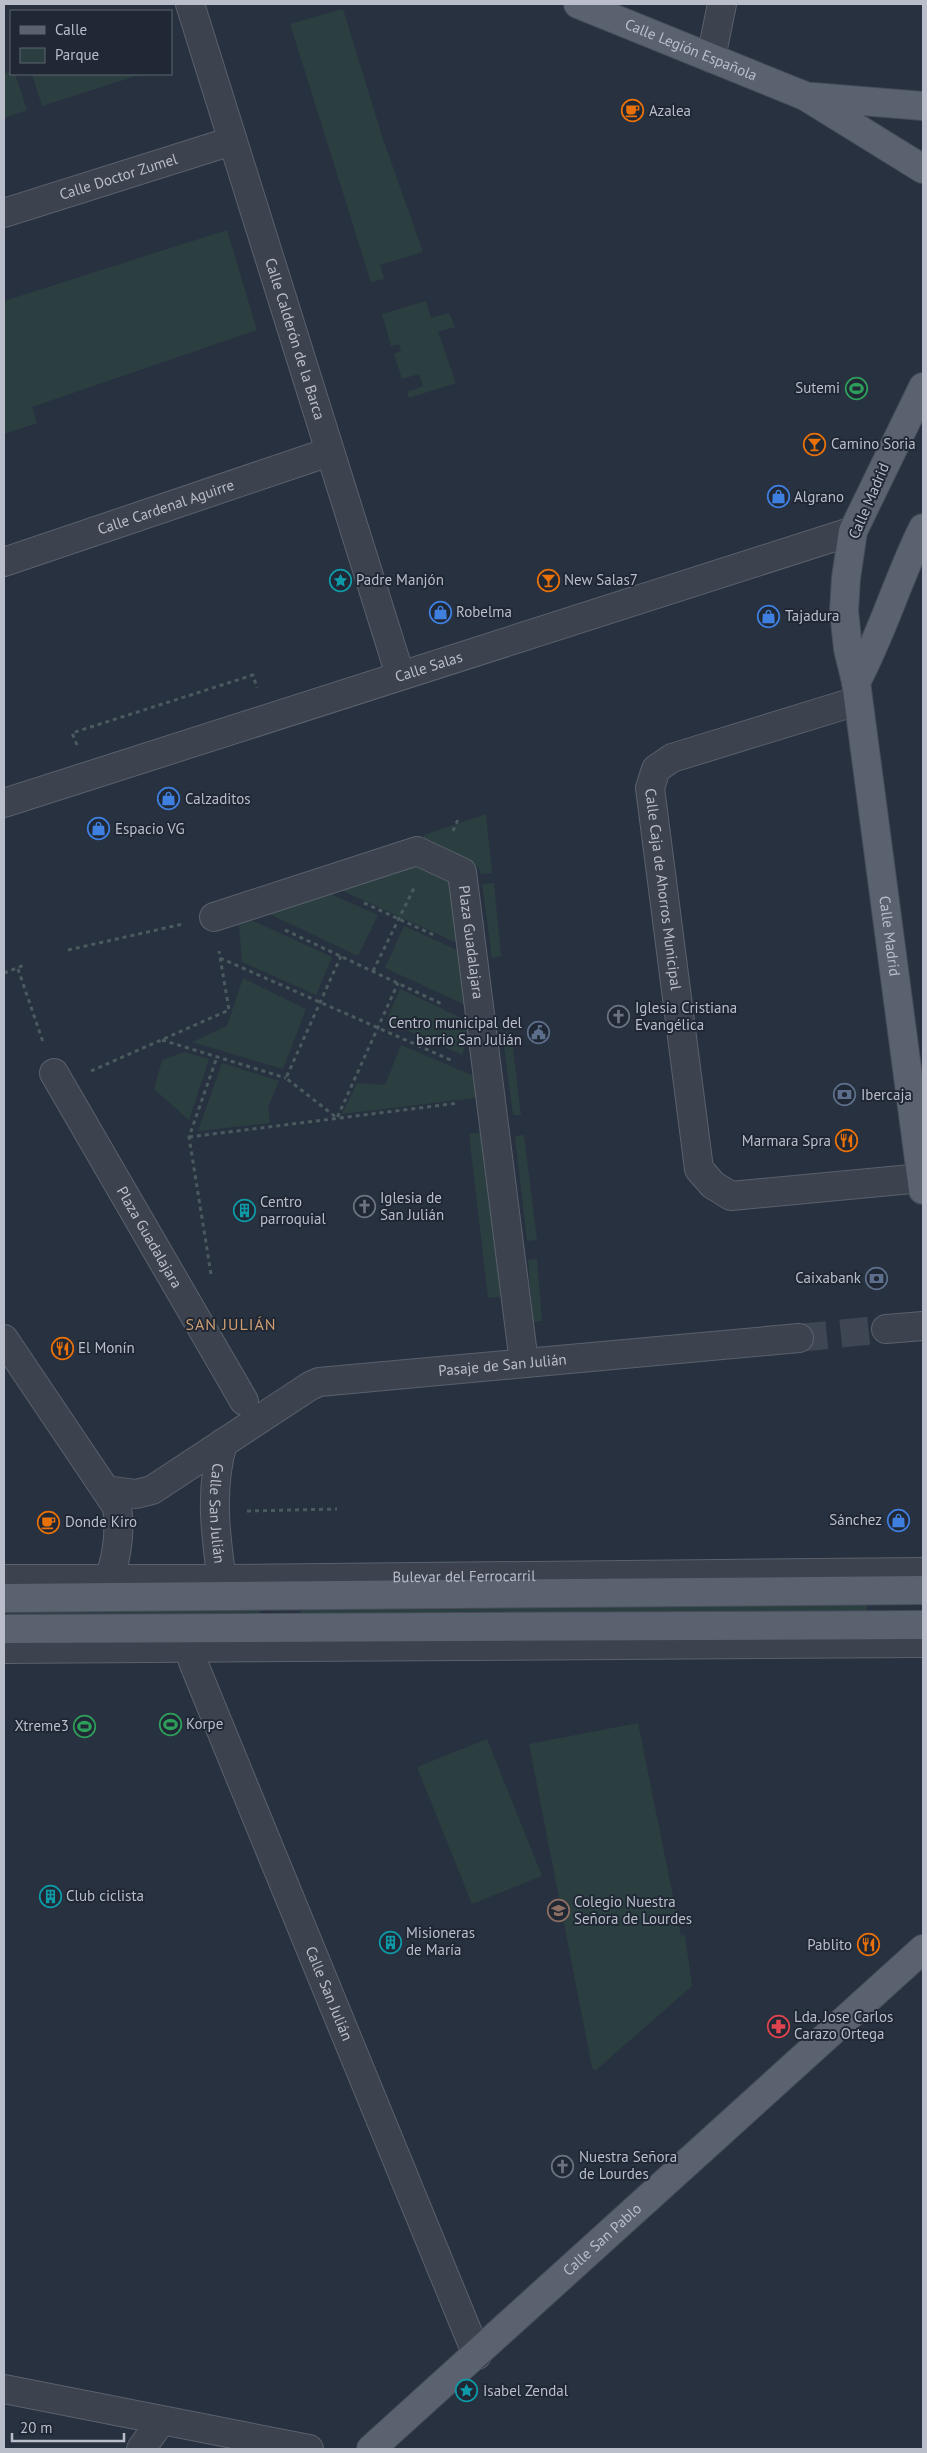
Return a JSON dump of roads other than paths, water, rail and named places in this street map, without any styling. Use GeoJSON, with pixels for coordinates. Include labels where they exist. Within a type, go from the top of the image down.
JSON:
{"type":"FeatureCollection","features":[{"type":"Feature","properties":{"kind":"main road","name":"Calle Legión Española"},"geometry":{"type":"LineString","coordinates":[[578,4],[805,96],[923,169]]}},
{"type":"Feature","properties":{"kind":"main road","name":"Calle Legión Española"},"geometry":{"type":"LineString","coordinates":[[805,96],[923,106]]}},
{"type":"Feature","properties":{"kind":"main road","name":"Calle Madrid"},"geometry":{"type":"LineString","coordinates":[[922,1184],[857,692],[848,649],[844,610],[846,578],[853,532],[923,387]]}},
{"type":"Feature","properties":{"kind":"main road"},"geometry":{"type":"LineString","coordinates":[[857,692],[910,554],[923,528]]}},
{"type":"Feature","properties":{"kind":"main road","name":"Bulevar del Ferrocarril"},"geometry":{"type":"LineString","coordinates":[[4,1598],[107,1588],[923,1590]]}},
{"type":"Feature","properties":{"kind":"main road"},"geometry":{"type":"LineString","coordinates":[[4,1629],[187,1639],[923,1625]]}},
{"type":"Feature","properties":{"kind":"main road","name":"Calle San Pablo"},"geometry":{"type":"LineString","coordinates":[[371,2449],[923,1949]]}},
{"type":"Feature","properties":{"kind":"street","name":"Calle Calderón de la Barca"},"geometry":{"type":"LineString","coordinates":[[190,4],[400,675]]}},
{"type":"Feature","properties":{"kind":"street"},"geometry":{"type":"LineString","coordinates":[[711,58],[722,4]]}},
{"type":"Feature","properties":{"kind":"street","name":"Calle Doctor Zumel"},"geometry":{"type":"LineString","coordinates":[[4,213],[232,141]]}},
{"type":"Feature","properties":{"kind":"street","name":"Calle Cardenal Aguirre"},"geometry":{"type":"LineString","coordinates":[[4,562],[330,452]]}},
{"type":"Feature","properties":{"kind":"street","name":"Calle Salas"},"geometry":{"type":"LineString","coordinates":[[4,802],[853,532]]}},
{"type":"Feature","properties":{"kind":"street","name":"Calle Caja de Ahorros Municipal"},"geometry":{"type":"LineString","coordinates":[[857,692],[672,758],[656,769],[650,788],[699,1169],[713,1185],[731,1196],[922,1184]]}},
{"type":"Feature","properties":{"kind":"street","name":"Plaza Guadalajara"},"geometry":{"type":"LineString","coordinates":[[227,913],[417,851],[462,872],[524,1363]]}},
{"type":"Feature","properties":{"kind":"street","name":"Plaza Guadalajara"},"geometry":{"type":"LineString","coordinates":[[57,1079],[244,1401]]}},
{"type":"Feature","properties":{"kind":"street"},"geometry":{"type":"LineString","coordinates":[[886,1329],[923,1326]]}},
{"type":"Feature","properties":{"kind":"street","name":"Pasaje de San Julián"},"geometry":{"type":"LineString","coordinates":[[223,1443],[319,1382],[799,1338]]}},
{"type":"Feature","properties":{"kind":"street"},"geometry":{"type":"LineString","coordinates":[[4,1339],[117,1507],[120,1522],[107,1588]]}},
{"type":"Feature","properties":{"kind":"street","name":"Calle San Julián"},"geometry":{"type":"LineString","coordinates":[[106,1490],[136,1494],[152,1490],[223,1443]]}},
{"type":"Feature","properties":{"kind":"street","name":"Calle San Julián"},"geometry":{"type":"LineString","coordinates":[[223,1443],[216,1474],[215,1534],[223,1588]]}},
{"type":"Feature","properties":{"kind":"street","name":"Bulevar del Ferrocarril"},"geometry":{"type":"LineString","coordinates":[[223,1588],[923,1572]]}},
{"type":"Feature","properties":{"kind":"street","name":"Bulevar del Ferrocarril"},"geometry":{"type":"LineString","coordinates":[[4,1579],[107,1588]]}},
{"type":"Feature","properties":{"kind":"street"},"geometry":{"type":"LineString","coordinates":[[4,1649],[187,1639],[923,1642]]}},
{"type":"Feature","properties":{"kind":"street","name":"Calle San Julián"},"geometry":{"type":"LineString","coordinates":[[187,1639],[477,2355]]}},
{"type":"Feature","properties":{"kind":"street"},"geometry":{"type":"LineString","coordinates":[[4,2389],[309,2449]]}},
{"type":"Feature","properties":{"kind":"street"},"geometry":{"type":"LineString","coordinates":[[141,2449],[162,2421]]}},
{"type":"Feature","properties":{"kind":"tunnel"},"geometry":{"type":"LineString","coordinates":[[799,1338],[886,1329]]}},
{"type":"Feature","properties":{"kind":"place","name":"Azalea"},"geometry":{"type":"Point","coordinates":[633,111]}},
{"type":"Feature","properties":{"kind":"place","name":"Sutemi"},"geometry":{"type":"Point","coordinates":[856,388]}},
{"type":"Feature","properties":{"kind":"place","name":"Camino Soria"},"geometry":{"type":"Point","coordinates":[815,444]}},
{"type":"Feature","properties":{"kind":"place","name":"Algrano"},"geometry":{"type":"Point","coordinates":[778,497]}},
{"type":"Feature","properties":{"kind":"place","name":"Padre Manjón"},"geometry":{"type":"Point","coordinates":[340,580]}},
{"type":"Feature","properties":{"kind":"place","name":"New Salas7"},"geometry":{"type":"Point","coordinates":[548,580]}},
{"type":"Feature","properties":{"kind":"place","name":"Robelma"},"geometry":{"type":"Point","coordinates":[440,612]}},
{"type":"Feature","properties":{"kind":"place","name":"Tajadura"},"geometry":{"type":"Point","coordinates":[769,616]}},
{"type":"Feature","properties":{"kind":"place","name":"Calzaditos"},"geometry":{"type":"Point","coordinates":[169,799]}},
{"type":"Feature","properties":{"kind":"place","name":"Espacio VG"},"geometry":{"type":"Point","coordinates":[99,829]}},
{"type":"Feature","properties":{"kind":"place","name":"Iglesia Cristiana Evangélica"},"geometry":{"type":"Point","coordinates":[619,1017]}},
{"type":"Feature","properties":{"kind":"place","name":"Centro municipal del barrio San Julián"},"geometry":{"type":"Point","coordinates":[538,1032]}},
{"type":"Feature","properties":{"kind":"place","name":"Ibercaja"},"geometry":{"type":"Point","coordinates":[845,1095]}},
{"type":"Feature","properties":{"kind":"place","name":"Marmara Spra"},"geometry":{"type":"Point","coordinates":[847,1141]}},
{"type":"Feature","properties":{"kind":"place","name":"Iglesia de San Julián"},"geometry":{"type":"Point","coordinates":[364,1207]}},
{"type":"Feature","properties":{"kind":"place","name":"Centro parroquial"},"geometry":{"type":"Point","coordinates":[244,1211]}},
{"type":"Feature","properties":{"kind":"place","name":"Caixabank"},"geometry":{"type":"Point","coordinates":[877,1278]}},
{"type":"Feature","properties":{"kind":"place","name":"El Monín"},"geometry":{"type":"Point","coordinates":[62,1348]}},
{"type":"Feature","properties":{"kind":"place","name":"Sánchez"},"geometry":{"type":"Point","coordinates":[898,1520]}},
{"type":"Feature","properties":{"kind":"place","name":"Donde Kiro"},"geometry":{"type":"Point","coordinates":[49,1522]}},
{"type":"Feature","properties":{"kind":"place","name":"Korpe"},"geometry":{"type":"Point","coordinates":[170,1724]}},
{"type":"Feature","properties":{"kind":"place","name":"Xtreme3"},"geometry":{"type":"Point","coordinates":[85,1726]}},
{"type":"Feature","properties":{"kind":"place","name":"Club ciclista"},"geometry":{"type":"Point","coordinates":[50,1896]}},
{"type":"Feature","properties":{"kind":"place","name":"Colegio Nuestra Señora de Lourdes"},"geometry":{"type":"Point","coordinates":[558,1911]}},
{"type":"Feature","properties":{"kind":"place","name":"Misioneras de María"},"geometry":{"type":"Point","coordinates":[390,1942]}},
{"type":"Feature","properties":{"kind":"place","name":"Pablito"},"geometry":{"type":"Point","coordinates":[868,1945]}},
{"type":"Feature","properties":{"kind":"place","name":"Lda. Jose Carlos Carazo Ortega"},"geometry":{"type":"Point","coordinates":[778,2026]}},
{"type":"Feature","properties":{"kind":"place","name":"Nuestra Señora de Lourdes"},"geometry":{"type":"Point","coordinates":[563,2166]}},
{"type":"Feature","properties":{"kind":"place","name":"Isabel Zendal"},"geometry":{"type":"Point","coordinates":[467,2391]}},
{"type":"Feature","properties":{"kind":"district","name":"SAN JULIÁN"},"geometry":{"type":"Point","coordinates":[231,1324]}}]}
